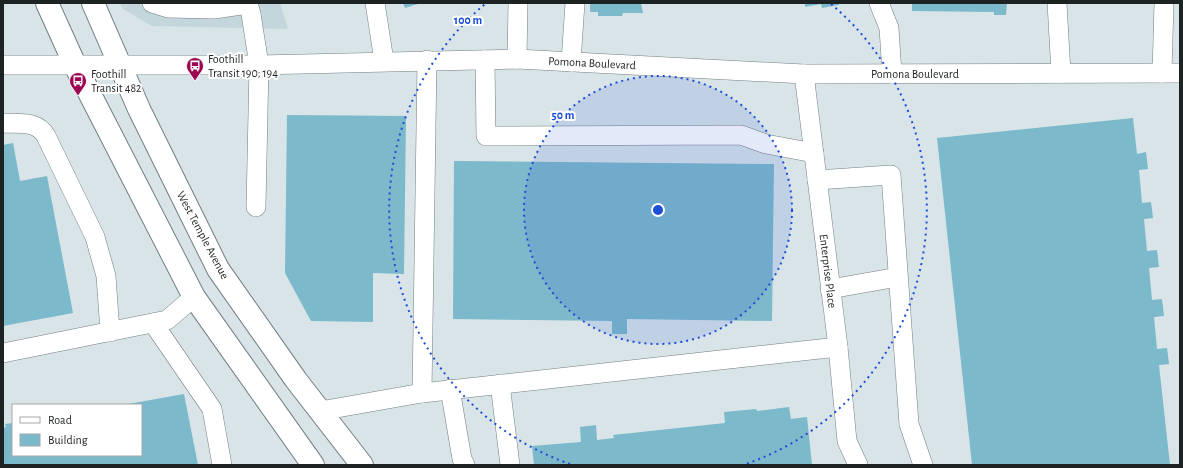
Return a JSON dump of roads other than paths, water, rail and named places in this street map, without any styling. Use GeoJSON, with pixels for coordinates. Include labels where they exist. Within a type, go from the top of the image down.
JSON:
{"type":"FeatureCollection","features":[{"type":"Feature","properties":{"kind":"main road"},"geometry":{"type":"LineString","coordinates":[[47,3],[75,65],[194,297],[313,465]]}},
{"type":"Feature","properties":{"kind":"main road","name":"West Temple Avenue"},"geometry":{"type":"LineString","coordinates":[[93,3],[140,109],[218,269],[296,380],[362,465]]}},
{"type":"Feature","properties":{"kind":"street"},"geometry":{"type":"LineString","coordinates":[[152,3],[168,8],[214,9],[248,4],[259,65],[256,207]]}},
{"type":"Feature","properties":{"kind":"street"},"geometry":{"type":"LineString","coordinates":[[375,3],[384,61]]}},
{"type":"Feature","properties":{"kind":"street"},"geometry":{"type":"LineString","coordinates":[[516,59],[518,3]]}},
{"type":"Feature","properties":{"kind":"street"},"geometry":{"type":"LineString","coordinates":[[571,62],[575,3]]}},
{"type":"Feature","properties":{"kind":"street"},"geometry":{"type":"LineString","coordinates":[[879,3],[889,28],[892,74]]}},
{"type":"Feature","properties":{"kind":"street"},"geometry":{"type":"LineString","coordinates":[[1057,3],[1061,74]]}},
{"type":"Feature","properties":{"kind":"street"},"geometry":{"type":"LineString","coordinates":[[1164,3],[1171,73]]}},
{"type":"Feature","properties":{"kind":"street","name":"Pomona Boulevard"},"geometry":{"type":"LineString","coordinates":[[3,65],[259,65],[516,59],[804,74],[1171,73]]}},
{"type":"Feature","properties":{"kind":"street"},"geometry":{"type":"LineString","coordinates":[[422,393],[427,60]]}},
{"type":"Feature","properties":{"kind":"street"},"geometry":{"type":"LineString","coordinates":[[485,60],[486,136],[742,135],[766,144],[814,153]]}},
{"type":"Feature","properties":{"kind":"street","name":"Enterprise Place"},"geometry":{"type":"LineString","coordinates":[[804,74],[838,347],[847,441],[858,465]]}},
{"type":"Feature","properties":{"kind":"street"},"geometry":{"type":"LineString","coordinates":[[3,123],[32,124],[42,129],[46,136],[95,237],[106,276],[110,332]]}},
{"type":"Feature","properties":{"kind":"street"},"geometry":{"type":"LineString","coordinates":[[817,180],[891,175],[909,424],[923,465]]}},
{"type":"Feature","properties":{"kind":"street"},"geometry":{"type":"LineString","coordinates":[[830,289],[898,277]]}},
{"type":"Feature","properties":{"kind":"street"},"geometry":{"type":"LineString","coordinates":[[3,353],[167,320],[194,297]]}},
{"type":"Feature","properties":{"kind":"street"},"geometry":{"type":"LineString","coordinates":[[153,323],[212,409],[222,465]]}},
{"type":"Feature","properties":{"kind":"street"},"geometry":{"type":"LineString","coordinates":[[320,411],[422,393],[838,347]]}},
{"type":"Feature","properties":{"kind":"street"},"geometry":{"type":"LineString","coordinates":[[500,384],[510,465]]}},
{"type":"Feature","properties":{"kind":"street"},"geometry":{"type":"LineString","coordinates":[[450,390],[462,459],[465,465]]}},
{"type":"Feature","properties":{"kind":"place","name":"Foothill Transit 190; 194"},"geometry":{"type":"Point","coordinates":[195,81]}},
{"type":"Feature","properties":{"kind":"place","name":"Foothill Transit 482"},"geometry":{"type":"Point","coordinates":[78,96]}}]}
